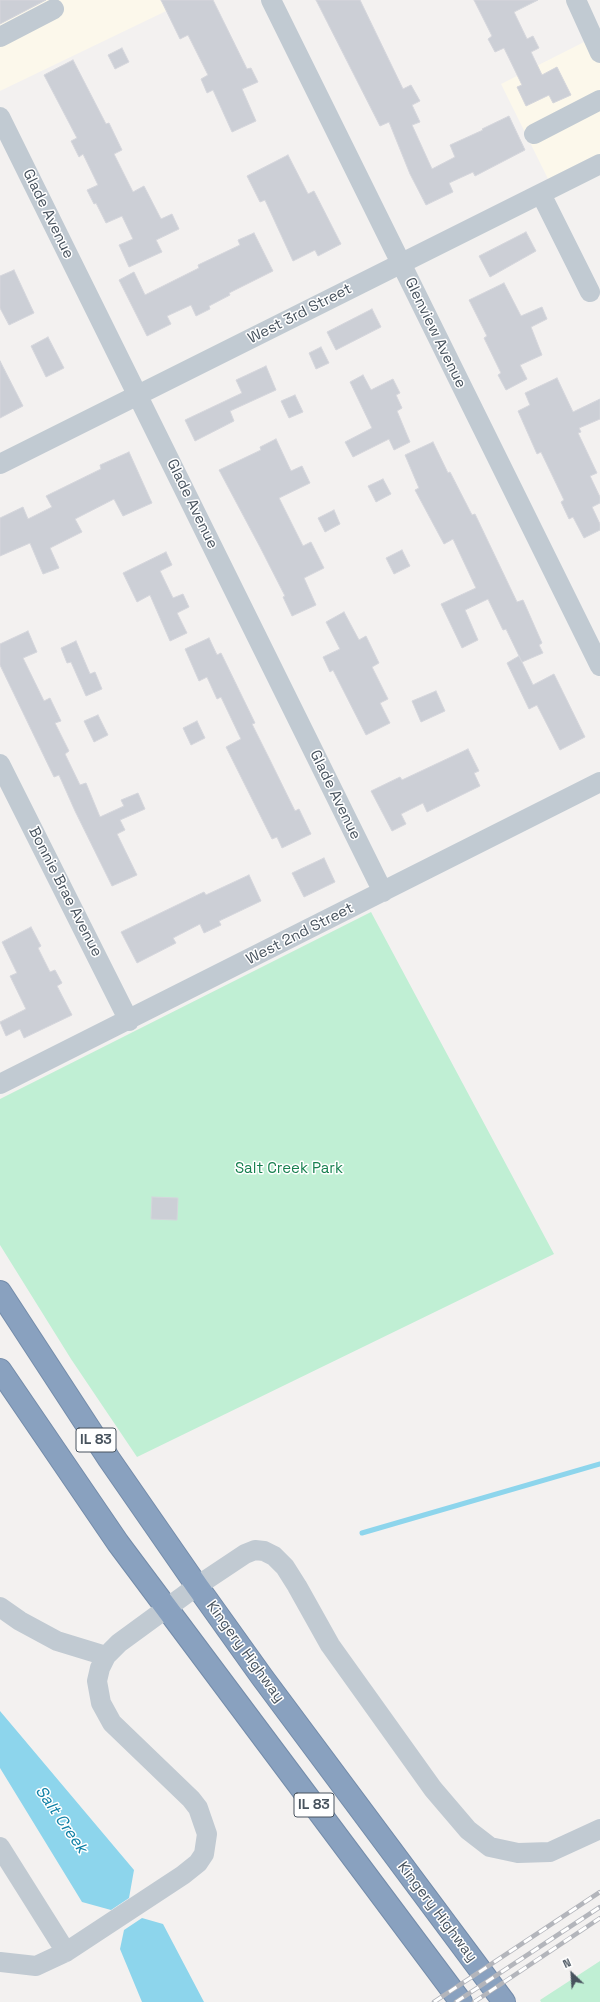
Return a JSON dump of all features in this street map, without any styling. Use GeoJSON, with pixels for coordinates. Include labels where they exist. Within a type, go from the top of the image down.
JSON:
{"type":"FeatureCollection","features":[{"type":"Feature","properties":{"kind":"highway","name":"Kingery Highway"},"geometry":{"type":"LineString","coordinates":[[0,1292],[109,1460],[197,1586],[262,1677],[504,2002]]}},
{"type":"Feature","properties":{"kind":"highway","name":"IL 83"},"geometry":{"type":"LineString","coordinates":[[0,1370],[118,1543],[461,2002]]}},
{"type":"Feature","properties":{"kind":"street","name":"Glenview Avenue"},"geometry":{"type":"LineString","coordinates":[[271,0],[600,666]]}},
{"type":"Feature","properties":{"kind":"street"},"geometry":{"type":"LineString","coordinates":[[576,0],[600,53]]}},
{"type":"Feature","properties":{"kind":"street"},"geometry":{"type":"LineString","coordinates":[[0,37],[54,10]]}},
{"type":"Feature","properties":{"kind":"street"},"geometry":{"type":"LineString","coordinates":[[534,134],[600,100]]}},
{"type":"Feature","properties":{"kind":"street","name":"Glade Avenue"},"geometry":{"type":"LineString","coordinates":[[0,117],[383,892]]}},
{"type":"Feature","properties":{"kind":"street","name":"West 3rd Street"},"geometry":{"type":"LineString","coordinates":[[0,464],[600,164]]}},
{"type":"Feature","properties":{"kind":"street"},"geometry":{"type":"LineString","coordinates":[[541,194],[590,292]]}},
{"type":"Feature","properties":{"kind":"street","name":"Bonnie Brae Avenue"},"geometry":{"type":"LineString","coordinates":[[0,764],[129,1020]]}},
{"type":"Feature","properties":{"kind":"street","name":"West 2nd Street"},"geometry":{"type":"LineString","coordinates":[[0,1084],[600,782]]}},
{"type":"Feature","properties":{"kind":"street"},"geometry":{"type":"LineString","coordinates":[[0,1962],[36,1966],[66,1952],[183,1875],[198,1863],[204,1854],[207,1834],[205,1824],[198,1808],[191,1799],[120,1732],[106,1715],[98,1692],[97,1681],[100,1668],[106,1656],[119,1644],[197,1586],[245,1554],[255,1550],[264,1551],[274,1556],[285,1567],[330,1645],[433,1789],[468,1830],[490,1846],[518,1853],[550,1852],[600,1829]]}},
{"type":"Feature","properties":{"kind":"street"},"geometry":{"type":"LineString","coordinates":[[0,1607],[20,1621],[57,1641],[106,1656]]}},
{"type":"Feature","properties":{"kind":"street"},"geometry":{"type":"LineString","coordinates":[[0,1847],[66,1952]]}},
{"type":"Feature","properties":{"kind":"shaded area"},"geometry":{"type":"Polygon","coordinates":[[[0,0],[189,0],[0,91],[0,0]]]}},
{"type":"Feature","properties":{"kind":"shaded area"},"geometry":{"type":"Polygon","coordinates":[[[590,39],[600,61],[600,172],[555,193],[501,84],[590,39]]]}},
{"type":"Feature","properties":{"kind":"green space","name":"Salt Creek Park"},"geometry":{"type":"Polygon","coordinates":[[[371,912],[554,1254],[137,1457],[71,1359],[0,1245],[0,1099],[371,912]]]}},
{"type":"Feature","properties":{"kind":"green space"},"geometry":{"type":"Polygon","coordinates":[[[600,1961],[600,2002],[541,2002],[540,2000],[600,1961]]]}},
{"type":"Feature","properties":{"kind":"water","name":"Salt Creek"},"geometry":{"type":"Polygon","coordinates":[[[0,1711],[134,1870],[129,1898],[111,1910],[82,1902],[0,1768],[0,1711]]]}},
{"type":"Feature","properties":{"kind":"water"},"geometry":{"type":"Polygon","coordinates":[[[142,1918],[163,1924],[204,2002],[142,2002],[120,1949],[124,1930],[142,1918]]]}},
{"type":"Feature","properties":{"kind":"building"},"geometry":{"type":"Polygon","coordinates":[[[0,0],[46,0],[0,24],[0,0]]]}},
{"type":"Feature","properties":{"kind":"building"},"geometry":{"type":"Polygon","coordinates":[[[161,0],[213,0],[247,69],[251,68],[258,82],[242,89],[256,121],[232,132],[213,90],[207,93],[201,79],[208,75],[188,35],[180,39],[161,0]]]}},
{"type":"Feature","properties":{"kind":"building"},"geometry":{"type":"Polygon","coordinates":[[[316,0],[360,0],[403,89],[411,85],[420,101],[412,105],[420,122],[412,125],[432,169],[455,157],[450,145],[509,116],[525,150],[475,176],[473,172],[449,183],[453,192],[426,205],[410,174],[389,122],[380,126],[316,0]]]}},
{"type":"Feature","properties":{"kind":"building"},"geometry":{"type":"Polygon","coordinates":[[[474,0],[538,0],[514,12],[527,39],[533,36],[539,48],[531,52],[542,75],[557,67],[571,95],[553,103],[549,95],[526,106],[517,87],[522,85],[504,48],[495,52],[488,39],[492,36],[474,0]]]}},
{"type":"Feature","properties":{"kind":"building"},"geometry":{"type":"Polygon","coordinates":[[[122,48],[129,62],[115,69],[108,55],[122,48]]]}},
{"type":"Feature","properties":{"kind":"building"},"geometry":{"type":"Polygon","coordinates":[[[73,60],[106,124],[109,123],[122,150],[114,154],[133,192],[144,186],[161,219],[172,214],[179,229],[156,240],[162,252],[129,267],[119,245],[133,239],[122,216],[106,223],[96,203],[94,204],[87,190],[98,185],[83,154],[79,157],[71,141],[77,138],[44,75],[73,60]]]}},
{"type":"Feature","properties":{"kind":"building"},"geometry":{"type":"Polygon","coordinates":[[[288,155],[308,194],[314,191],[341,244],[318,256],[315,250],[293,261],[265,200],[260,202],[247,176],[288,155]]]}},
{"type":"Feature","properties":{"kind":"building"},"geometry":{"type":"Polygon","coordinates":[[[526,232],[536,251],[490,277],[479,256],[526,232]]]}},
{"type":"Feature","properties":{"kind":"building"},"geometry":{"type":"Polygon","coordinates":[[[254,233],[273,271],[229,293],[230,295],[209,306],[210,309],[196,316],[191,305],[167,316],[171,324],[147,336],[119,280],[134,272],[145,295],[199,268],[198,265],[240,245],[238,240],[254,233]]]}},
{"type":"Feature","properties":{"kind":"building"},"geometry":{"type":"Polygon","coordinates":[[[14,270],[34,313],[9,325],[0,308],[0,276],[14,270]]]}},
{"type":"Feature","properties":{"kind":"building"},"geometry":{"type":"Polygon","coordinates":[[[504,283],[521,316],[542,307],[547,319],[531,327],[542,355],[520,365],[527,379],[506,390],[498,375],[501,373],[484,338],[487,336],[469,300],[504,283]]]}},
{"type":"Feature","properties":{"kind":"building"},"geometry":{"type":"Polygon","coordinates":[[[372,309],[381,327],[336,350],[327,332],[372,309]]]}},
{"type":"Feature","properties":{"kind":"building"},"geometry":{"type":"Polygon","coordinates":[[[48,337],[64,368],[46,377],[31,346],[48,337]]]}},
{"type":"Feature","properties":{"kind":"building"},"geometry":{"type":"Polygon","coordinates":[[[321,347],[329,363],[316,369],[309,353],[321,347]]]}},
{"type":"Feature","properties":{"kind":"building"},"geometry":{"type":"Polygon","coordinates":[[[0,361],[23,406],[0,418],[0,361]]]}},
{"type":"Feature","properties":{"kind":"building"},"geometry":{"type":"Polygon","coordinates":[[[266,366],[276,390],[230,411],[234,421],[195,441],[185,420],[242,393],[236,380],[266,366]]]}},
{"type":"Feature","properties":{"kind":"building"},"geometry":{"type":"Polygon","coordinates":[[[363,375],[371,390],[393,379],[400,393],[396,395],[402,408],[397,411],[410,442],[394,450],[389,439],[353,457],[345,442],[372,428],[350,382],[363,375]]]}},
{"type":"Feature","properties":{"kind":"building"},"geometry":{"type":"Polygon","coordinates":[[[557,378],[573,412],[600,399],[600,419],[579,428],[581,432],[578,433],[597,473],[590,476],[600,497],[600,503],[592,507],[600,524],[600,530],[584,538],[573,517],[569,519],[561,502],[564,500],[541,452],[537,454],[518,411],[530,405],[525,393],[557,378]]]}},
{"type":"Feature","properties":{"kind":"building"},"geometry":{"type":"Polygon","coordinates":[[[295,395],[303,412],[289,418],[281,401],[295,395]]]}},
{"type":"Feature","properties":{"kind":"building"},"geometry":{"type":"Polygon","coordinates":[[[276,439],[291,471],[302,466],[310,483],[279,498],[303,546],[311,542],[324,568],[304,578],[316,605],[292,616],[283,597],[285,596],[219,470],[261,450],[260,447],[276,439]]]}},
{"type":"Feature","properties":{"kind":"building"},"geometry":{"type":"Polygon","coordinates":[[[433,442],[448,473],[450,472],[472,515],[475,514],[517,602],[523,600],[542,643],[539,645],[543,653],[522,662],[506,629],[503,630],[488,599],[465,610],[478,640],[462,648],[441,604],[476,588],[453,539],[444,544],[415,490],[419,488],[405,455],[433,442]]]}},
{"type":"Feature","properties":{"kind":"building"},"geometry":{"type":"Polygon","coordinates":[[[129,452],[152,503],[123,516],[114,499],[75,519],[82,532],[50,548],[59,568],[43,574],[30,543],[0,556],[0,518],[23,507],[28,519],[52,507],[46,496],[101,469],[100,465],[129,452]]]}},
{"type":"Feature","properties":{"kind":"building"},"geometry":{"type":"Polygon","coordinates":[[[383,479],[391,494],[376,502],[368,486],[383,479]]]}},
{"type":"Feature","properties":{"kind":"building"},"geometry":{"type":"Polygon","coordinates":[[[334,510],[340,524],[325,532],[318,518],[334,510]]]}},
{"type":"Feature","properties":{"kind":"building"},"geometry":{"type":"Polygon","coordinates":[[[402,550],[410,566],[394,574],[386,558],[402,550]]]}},
{"type":"Feature","properties":{"kind":"building"},"geometry":{"type":"Polygon","coordinates":[[[166,552],[172,565],[160,571],[173,598],[183,594],[189,607],[177,613],[187,633],[170,641],[150,595],[137,602],[123,573],[166,552]]]}},
{"type":"Feature","properties":{"kind":"building"},"geometry":{"type":"Polygon","coordinates":[[[344,612],[359,640],[366,636],[379,663],[372,667],[388,699],[380,703],[390,723],[366,735],[333,670],[330,672],[323,657],[340,649],[326,622],[344,612]]]}},
{"type":"Feature","properties":{"kind":"building"},"geometry":{"type":"Polygon","coordinates":[[[28,631],[37,652],[23,658],[44,701],[50,698],[61,721],[55,723],[69,751],[65,754],[80,785],[86,783],[100,817],[124,806],[121,800],[138,793],[145,809],[120,820],[125,830],[117,834],[137,875],[112,886],[59,775],[54,777],[0,665],[0,644],[28,631]]]}},
{"type":"Feature","properties":{"kind":"building"},"geometry":{"type":"Polygon","coordinates":[[[209,638],[217,655],[221,653],[255,723],[252,724],[295,811],[299,809],[311,834],[282,848],[277,837],[272,839],[226,747],[241,739],[221,697],[217,699],[207,677],[199,681],[185,649],[209,638]]]}},
{"type":"Feature","properties":{"kind":"building"},"geometry":{"type":"Polygon","coordinates":[[[76,641],[90,674],[95,672],[102,689],[86,696],[71,662],[67,663],[61,648],[76,641]]]}},
{"type":"Feature","properties":{"kind":"building"},"geometry":{"type":"Polygon","coordinates":[[[519,656],[533,685],[554,674],[585,737],[560,750],[537,705],[529,709],[507,663],[519,656]]]}},
{"type":"Feature","properties":{"kind":"building"},"geometry":{"type":"Polygon","coordinates":[[[436,691],[445,711],[421,722],[412,701],[436,691]]]}},
{"type":"Feature","properties":{"kind":"building"},"geometry":{"type":"Polygon","coordinates":[[[98,715],[108,735],[94,742],[84,721],[98,715]]]}},
{"type":"Feature","properties":{"kind":"building"},"geometry":{"type":"Polygon","coordinates":[[[197,721],[205,738],[191,745],[183,728],[197,721]]]}},
{"type":"Feature","properties":{"kind":"building"},"geometry":{"type":"Polygon","coordinates":[[[468,749],[479,771],[474,773],[480,786],[427,812],[423,803],[401,814],[406,824],[392,831],[371,791],[400,777],[402,780],[468,749]]]}},
{"type":"Feature","properties":{"kind":"building"},"geometry":{"type":"Polygon","coordinates":[[[324,858],[335,882],[304,897],[292,873],[324,858]]]}},
{"type":"Feature","properties":{"kind":"building"},"geometry":{"type":"Polygon","coordinates":[[[249,875],[261,901],[219,921],[221,925],[204,933],[200,924],[173,938],[176,943],[137,963],[121,932],[204,892],[206,895],[249,875]]]}},
{"type":"Feature","properties":{"kind":"building"},"geometry":{"type":"Polygon","coordinates":[[[31,927],[41,946],[38,948],[50,972],[55,970],[62,983],[57,986],[72,1015],[24,1038],[20,1029],[6,1036],[0,1022],[26,1009],[10,976],[17,973],[2,942],[31,927]]]}},
{"type":"Feature","properties":{"kind":"building"},"geometry":{"type":"Polygon","coordinates":[[[152,1197],[178,1198],[177,1220],[151,1219],[152,1197]]]}},
{"type":"Feature","properties":{"kind":"waterway"},"geometry":{"type":"LineString","coordinates":[[362,1533],[600,1464]]}},
{"type":"Feature","properties":{"kind":"railway"},"geometry":{"type":"LineString","coordinates":[[434,2002],[600,1892]]}},
{"type":"Feature","properties":{"kind":"railway"},"geometry":{"type":"LineString","coordinates":[[456,2002],[600,1907]]}},
{"type":"Feature","properties":{"kind":"railway"},"geometry":{"type":"LineString","coordinates":[[474,2002],[600,1918]]}}]}
